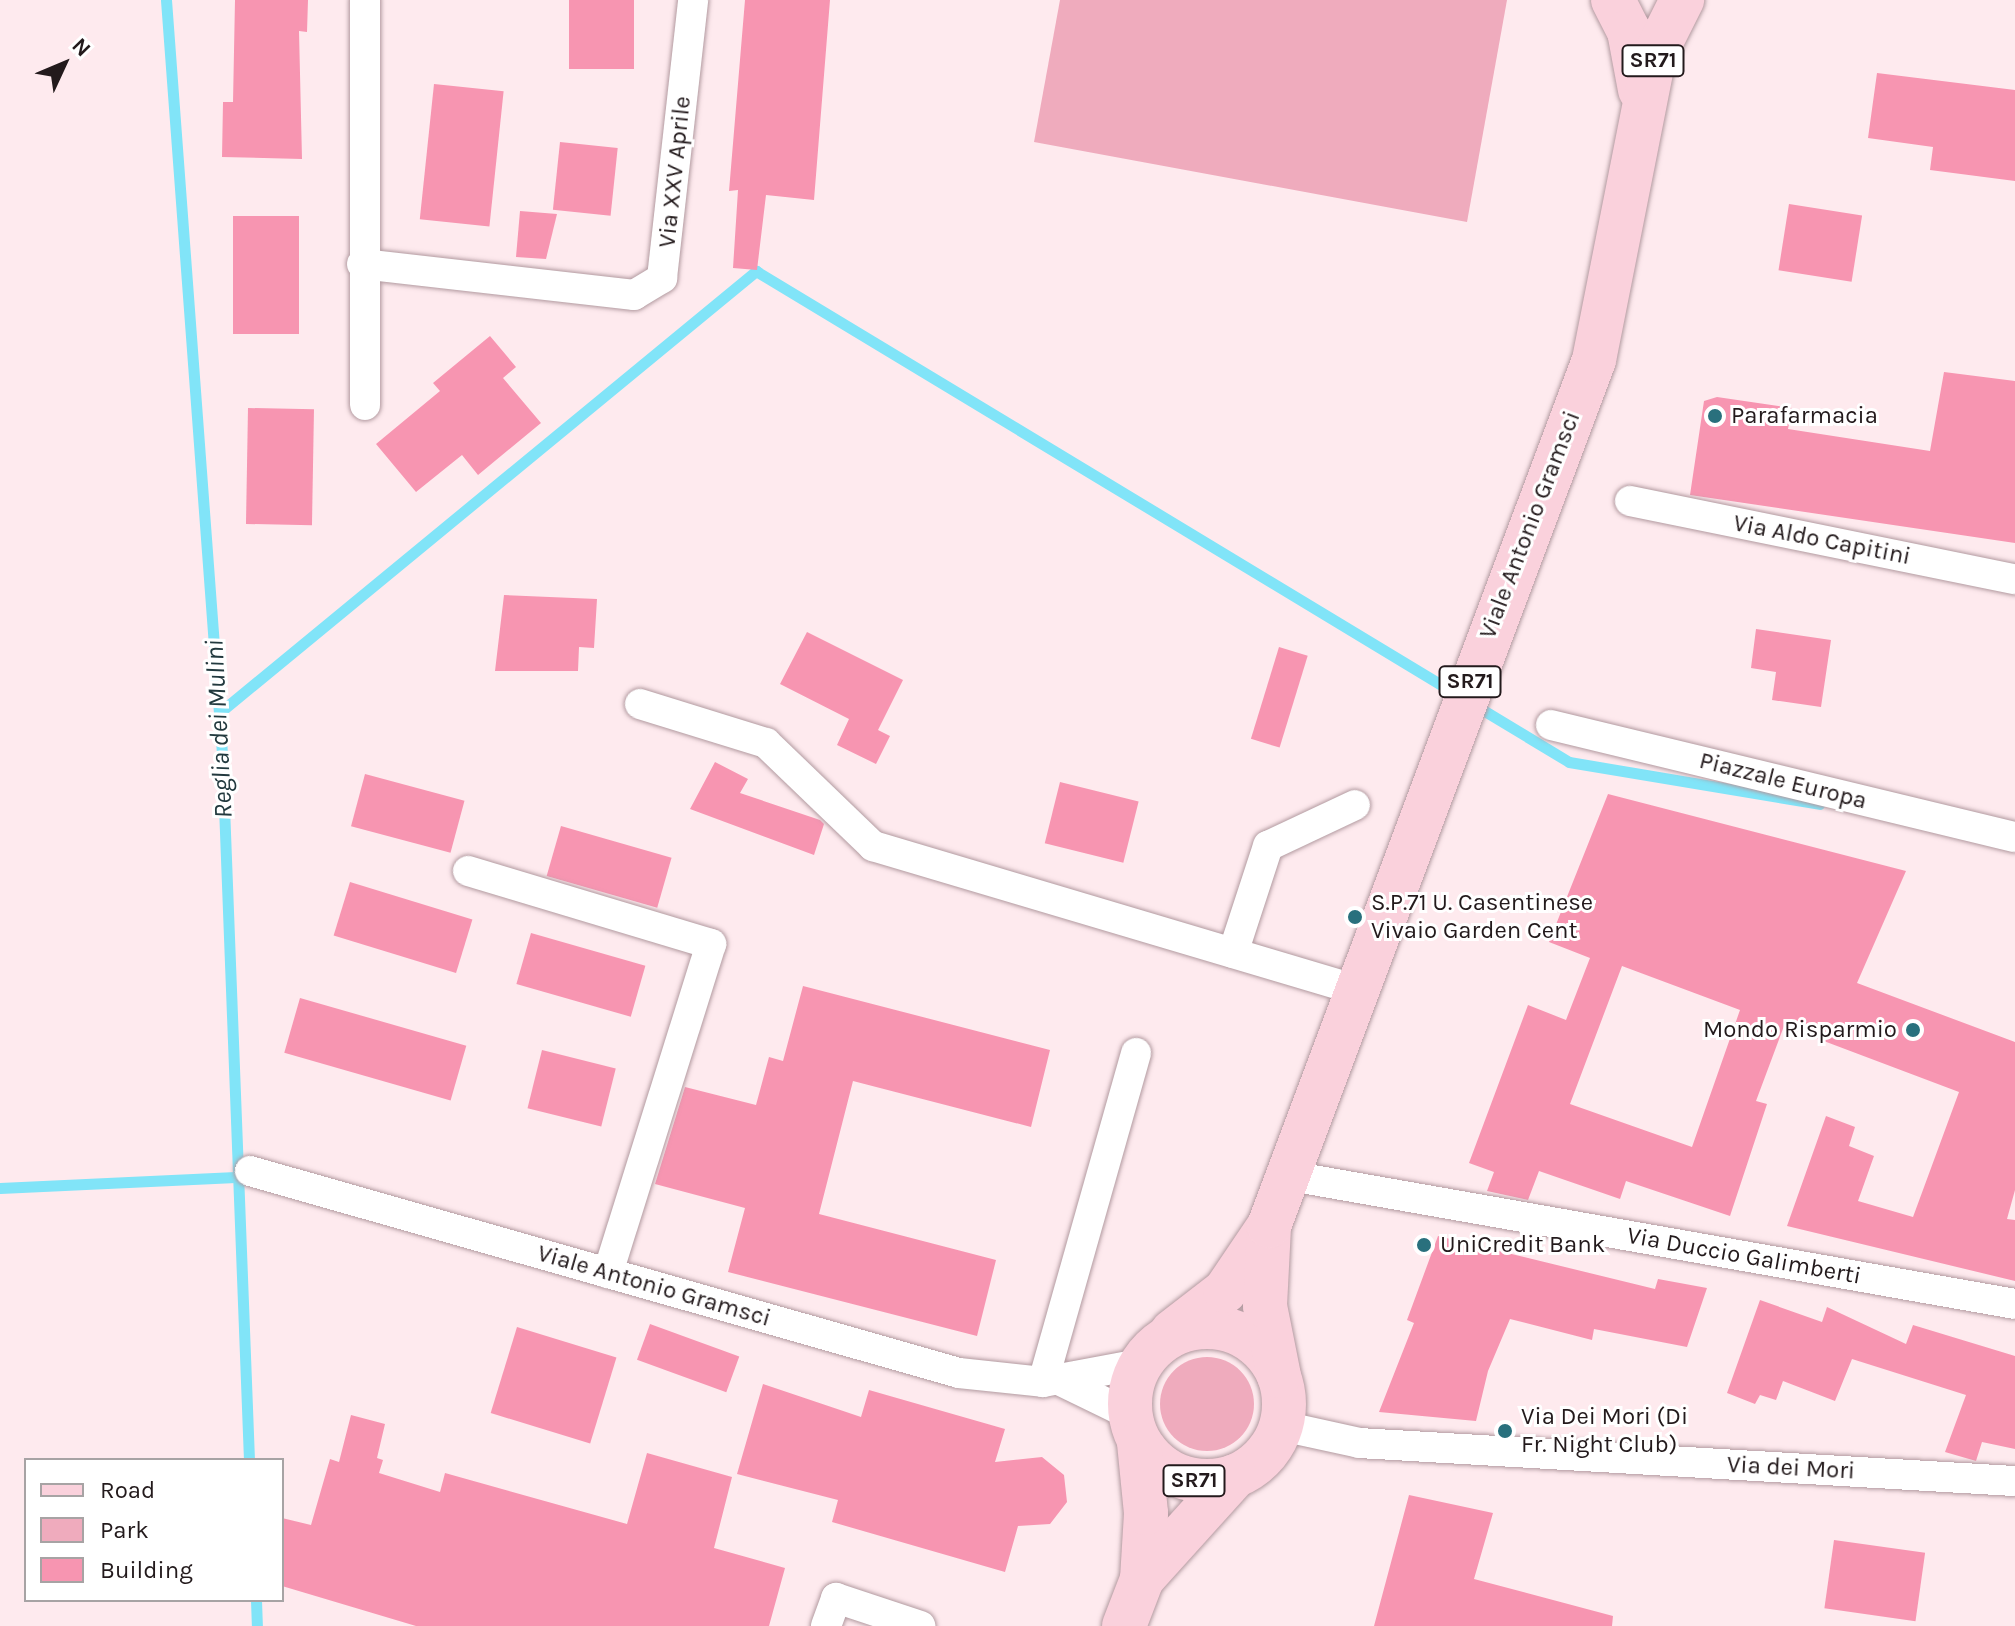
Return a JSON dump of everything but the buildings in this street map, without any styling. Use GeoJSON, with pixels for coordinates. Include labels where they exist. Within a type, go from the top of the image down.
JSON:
{"type":"FeatureCollection","features":[{"type":"Feature","properties":{"kind":"main road","name":"Viale Antonio Gramsci"},"geometry":{"type":"LineString","coordinates":[[1613,0],[1629,31],[1640,71],[1641,129]]}},
{"type":"Feature","properties":{"kind":"main road","name":"Viale Antonio Gramsci"},"geometry":{"type":"LineString","coordinates":[[1282,1426],[1285,1401],[1265,1306],[1269,1226],[1354,989],[1594,360],[1654,56],[1682,0]]}},
{"type":"Feature","properties":{"kind":"main road","name":"Viale Antonio Gramsci"},"geometry":{"type":"LineString","coordinates":[[1153,1350],[1225,1291],[1269,1226]]}},
{"type":"Feature","properties":{"kind":"main road","name":"Viale Antonio Gramsci"},"geometry":{"type":"LineString","coordinates":[[1153,1350],[1191,1327],[1219,1327],[1244,1335],[1265,1353],[1279,1376]]}},
{"type":"Feature","properties":{"kind":"main road","name":"SR71"},"geometry":{"type":"LineString","coordinates":[[1124,1626],[1142,1579],[1146,1513],[1130,1388],[1153,1350]]}},
{"type":"Feature","properties":{"kind":"main road","name":"SR71"},"geometry":{"type":"LineString","coordinates":[[1142,1579],[1235,1476],[1256,1464],[1282,1426]]}},
{"type":"Feature","properties":{"kind":"main road","name":"Viale Antonio Gramsci"},"geometry":{"type":"LineString","coordinates":[[1134,1428],[1171,1473],[1214,1482],[1235,1476]]}},
{"type":"Feature","properties":{"kind":"street"},"geometry":{"type":"LineString","coordinates":[[365,0],[362,264],[365,405]]}},
{"type":"Feature","properties":{"kind":"street","name":"Via XXV Aprile"},"geometry":{"type":"LineString","coordinates":[[362,264],[634,295],[662,278],[693,0]]}},
{"type":"Feature","properties":{"kind":"street","name":"Via Aldo Capitini"},"geometry":{"type":"LineString","coordinates":[[1630,501],[2015,579]]}},
{"type":"Feature","properties":{"kind":"street"},"geometry":{"type":"LineString","coordinates":[[640,704],[766,743],[873,846],[1354,989]]}},
{"type":"Feature","properties":{"kind":"street","name":"Piazzale Europa"},"geometry":{"type":"LineString","coordinates":[[1551,725],[2015,837]]}},
{"type":"Feature","properties":{"kind":"street"},"geometry":{"type":"LineString","coordinates":[[1233,953],[1268,846],[1355,805]]}},
{"type":"Feature","properties":{"kind":"street"},"geometry":{"type":"LineString","coordinates":[[468,871],[711,944],[608,1273]]}},
{"type":"Feature","properties":{"kind":"street"},"geometry":{"type":"LineString","coordinates":[[1052,1381],[1136,1053]]}},
{"type":"Feature","properties":{"kind":"street","name":"Viale Antonio Gramsci"},"geometry":{"type":"LineString","coordinates":[[250,1171],[959,1373],[1052,1381],[1153,1350]]}},
{"type":"Feature","properties":{"kind":"street","name":"Via Duccio Galimberti"},"geometry":{"type":"LineString","coordinates":[[1285,1175],[2015,1304]]}},
{"type":"Feature","properties":{"kind":"street","name":"Viale Antonio Gramsci"},"geometry":{"type":"LineString","coordinates":[[1052,1381],[1134,1428]]}},
{"type":"Feature","properties":{"kind":"street","name":"Via dei Mori"},"geometry":{"type":"LineString","coordinates":[[1282,1426],[1359,1443],[2015,1481]]}},
{"type":"Feature","properties":{"kind":"street"},"geometry":{"type":"LineString","coordinates":[[826,1626],[836,1598],[920,1626]]}},
{"type":"Feature","properties":{"kind":"green space"},"geometry":{"type":"Polygon","coordinates":[[[1060,0],[1507,0],[1467,222],[1034,142],[1060,0]]]}},
{"type":"Feature","properties":{"kind":"green space"},"geometry":{"type":"Polygon","coordinates":[[[1207,1357],[1225,1361],[1240,1371],[1250,1386],[1254,1404],[1250,1422],[1240,1437],[1225,1447],[1207,1451],[1189,1447],[1174,1437],[1164,1422],[1160,1404],[1164,1386],[1174,1371],[1189,1361],[1207,1357]]]}},
{"type":"Feature","properties":{"kind":"waterway","name":"Reglia dei Mulini"},"geometry":{"type":"LineString","coordinates":[[166,0],[222,754],[249,1458]]}},
{"type":"Feature","properties":{"kind":"waterway"},"geometry":{"type":"LineString","coordinates":[[219,713],[756,271],[1458,695]]}},
{"type":"Feature","properties":{"kind":"waterway"},"geometry":{"type":"LineString","coordinates":[[1473,704],[1569,762],[1820,804]]}},
{"type":"Feature","properties":{"kind":"waterway"},"geometry":{"type":"LineString","coordinates":[[0,1188],[236,1177]]}},
{"type":"Feature","properties":{"kind":"waterway","name":"Reglia dei Mulini"},"geometry":{"type":"LineString","coordinates":[[256,1602],[257,1626]]}},
{"type":"Feature","properties":{"kind":"place","name":"Parafarmacia"},"geometry":{"type":"Point","coordinates":[1715,416]}},
{"type":"Feature","properties":{"kind":"place","name":"S.P.71 U. Casentinese Vivaio Garden Cent"},"geometry":{"type":"Point","coordinates":[1355,917]}},
{"type":"Feature","properties":{"kind":"place","name":"Mondo Risparmio"},"geometry":{"type":"Point","coordinates":[1913,1030]}},
{"type":"Feature","properties":{"kind":"place","name":"UniCredit Bank"},"geometry":{"type":"Point","coordinates":[1424,1245]}},
{"type":"Feature","properties":{"kind":"place","name":"Via Dei Mori (Di Fr. Night Club)"},"geometry":{"type":"Point","coordinates":[1505,1431]}}]}
